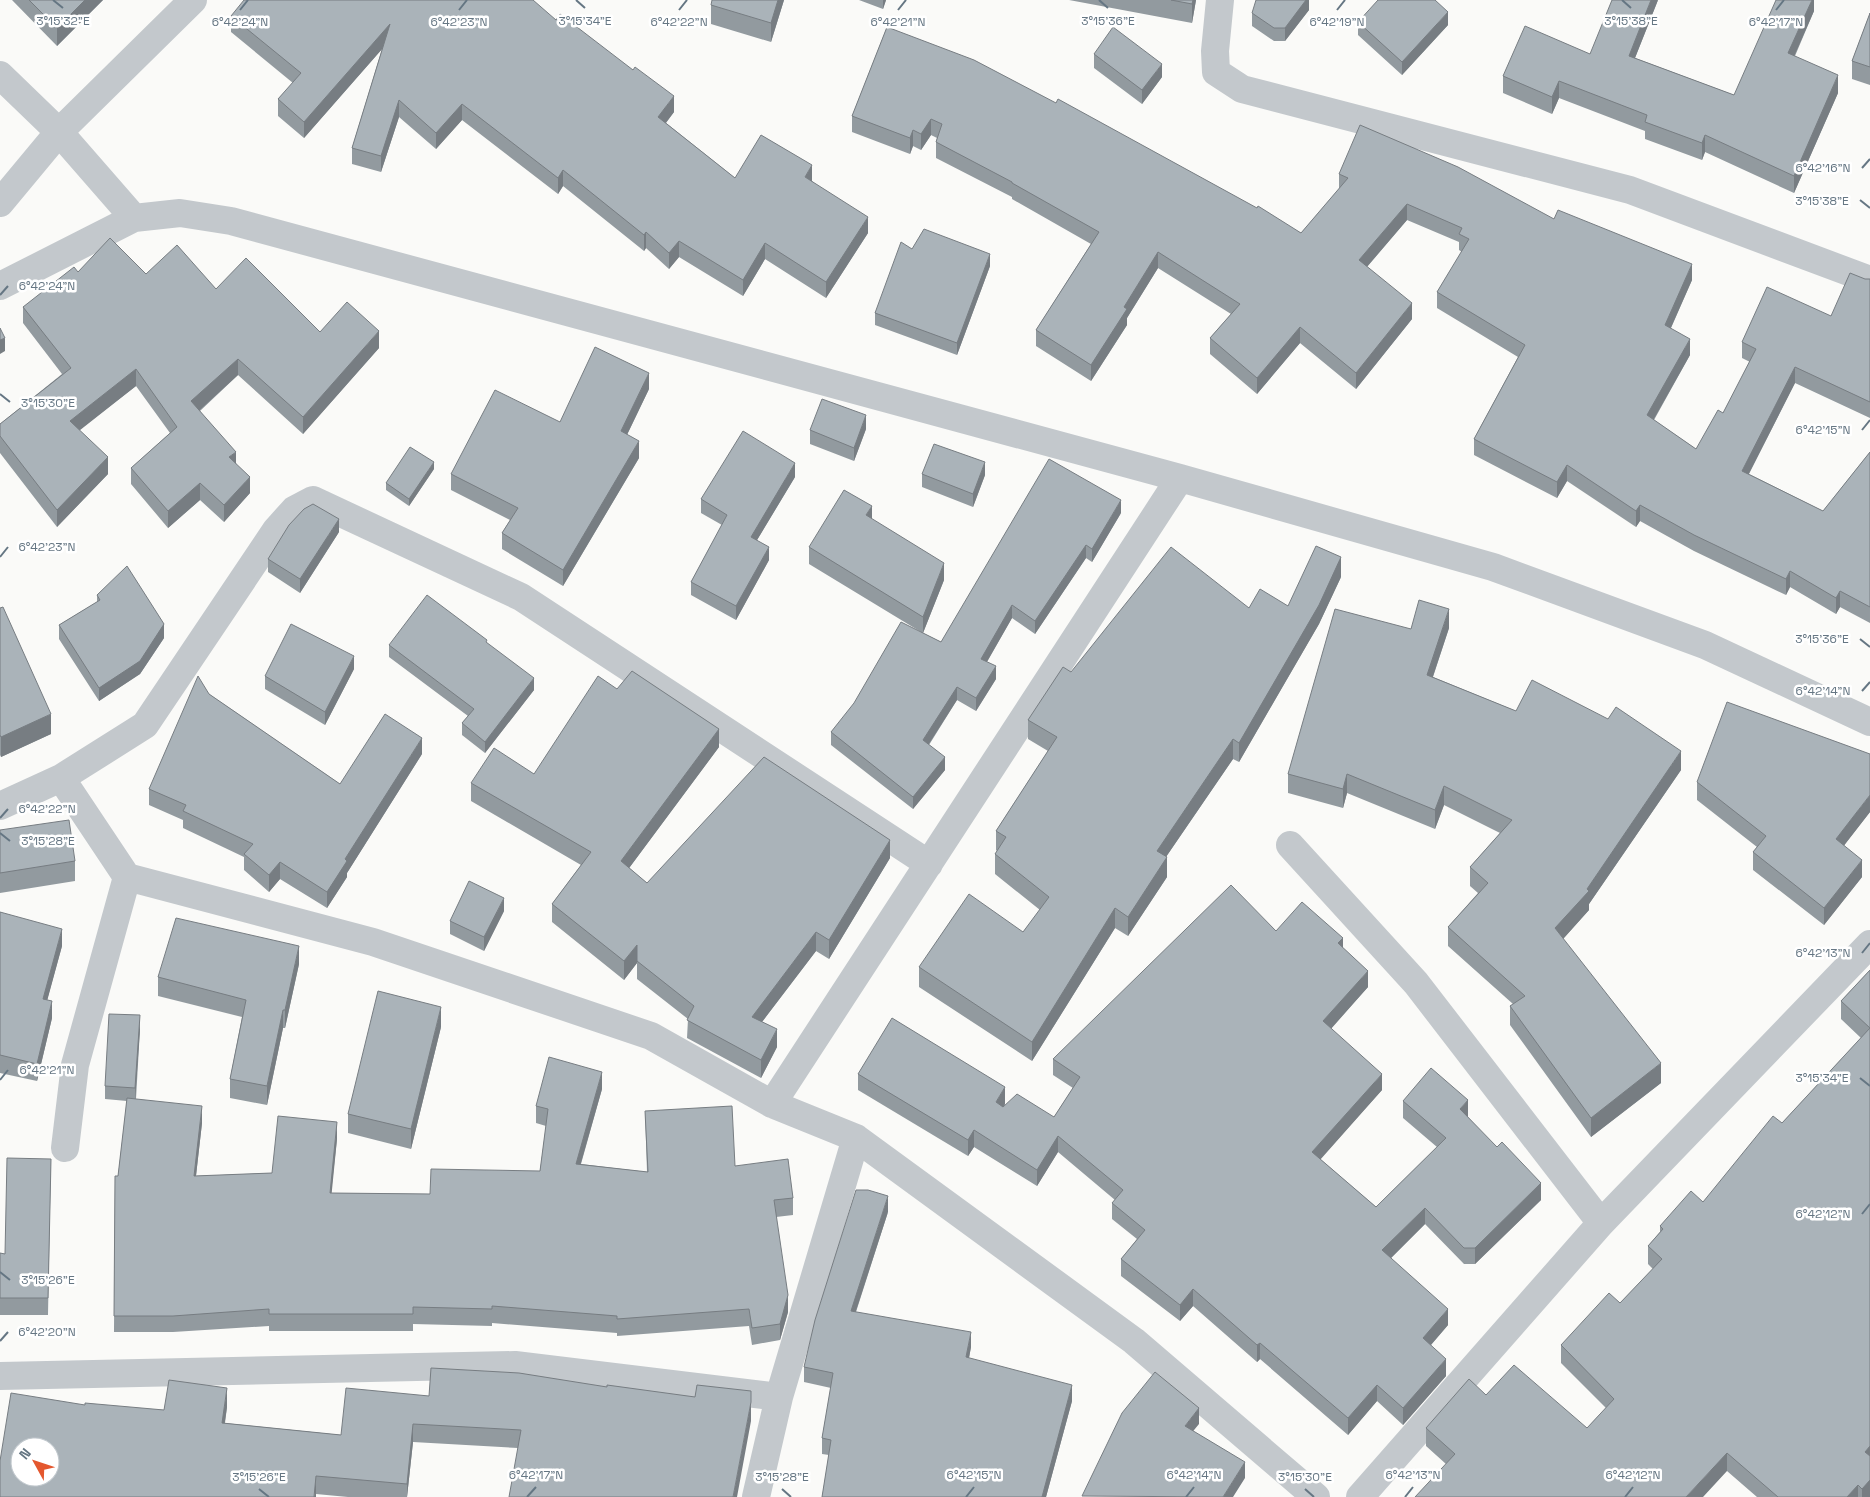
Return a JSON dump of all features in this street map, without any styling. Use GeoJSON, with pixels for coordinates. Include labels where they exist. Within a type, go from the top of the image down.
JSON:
{"type":"FeatureCollection","features":[{"type":"Feature","properties":{"kind":"street"},"geometry":{"type":"LineString","coordinates":[[0,203],[59,132],[193,0]]}},
{"type":"Feature","properties":{"kind":"street"},"geometry":{"type":"LineString","coordinates":[[1220,0],[1215,51],[1216,72],[1242,89],[1630,190],[1870,280]]}},
{"type":"Feature","properties":{"kind":"street"},"geometry":{"type":"LineString","coordinates":[[0,75],[59,132],[134,218]]}},
{"type":"Feature","properties":{"kind":"street"},"geometry":{"type":"LineString","coordinates":[[0,286],[134,218],[180,213],[231,221],[1180,478],[1493,567],[1706,645],[1870,722]]}},
{"type":"Feature","properties":{"kind":"street"},"geometry":{"type":"LineString","coordinates":[[772,1104],[1180,478]]}},
{"type":"Feature","properties":{"kind":"street"},"geometry":{"type":"LineString","coordinates":[[0,806],[61,778],[145,725],[276,530],[294,510],[313,500],[521,597],[929,864]]}},
{"type":"Feature","properties":{"kind":"street"},"geometry":{"type":"LineString","coordinates":[[61,778],[127,877],[373,942],[651,1036],[772,1104],[856,1138],[1134,1341],[1316,1497]]}},
{"type":"Feature","properties":{"kind":"street"},"geometry":{"type":"LineString","coordinates":[[1290,845],[1416,983],[1601,1223]]}},
{"type":"Feature","properties":{"kind":"street"},"geometry":{"type":"LineString","coordinates":[[65,1148],[75,1065],[127,877]]}},
{"type":"Feature","properties":{"kind":"street"},"geometry":{"type":"LineString","coordinates":[[1360,1497],[1601,1223],[1870,944]]}},
{"type":"Feature","properties":{"kind":"street"},"geometry":{"type":"LineString","coordinates":[[756,1497],[779,1397],[856,1138]]}},
{"type":"Feature","properties":{"kind":"street"},"geometry":{"type":"LineString","coordinates":[[0,1376],[515,1365],[779,1397]]}},
{"type":"Feature","properties":{"kind":"building"},"geometry":{"type":"Polygon","coordinates":[[[29,0],[85,0],[57,28],[29,0]]]}},
{"type":"Feature","properties":{"kind":"building"},"geometry":{"type":"Polygon","coordinates":[[[244,0],[533,0],[556,20],[560,14],[633,70],[635,67],[674,96],[658,117],[735,178],[761,135],[812,165],[805,177],[868,217],[826,282],[765,243],[743,280],[679,241],[669,253],[646,232],[644,235],[563,170],[558,178],[462,104],[436,133],[399,100],[381,156],[352,148],[390,24],[304,122],[278,99],[301,73],[231,16],[244,0]]]}},
{"type":"Feature","properties":{"kind":"building"},"geometry":{"type":"Polygon","coordinates":[[[712,0],[778,0],[771,23],[711,5],[712,0]]]}},
{"type":"Feature","properties":{"kind":"building"},"geometry":{"type":"Polygon","coordinates":[[[1171,0],[1193,0],[1192,4],[1171,0]]]}},
{"type":"Feature","properties":{"kind":"building"},"geometry":{"type":"Polygon","coordinates":[[[1256,0],[1306,0],[1285,28],[1274,28],[1252,13],[1256,0]]]}},
{"type":"Feature","properties":{"kind":"building"},"geometry":{"type":"Polygon","coordinates":[[[1378,0],[1435,0],[1448,12],[1402,62],[1358,22],[1378,0]]]}},
{"type":"Feature","properties":{"kind":"building"},"geometry":{"type":"Polygon","coordinates":[[[1612,0],[1651,0],[1629,56],[1734,95],[1776,0],[1812,0],[1788,53],[1838,75],[1794,176],[1705,135],[1702,143],[1645,122],[1647,115],[1559,81],[1552,97],[1503,76],[1525,26],[1590,54],[1612,0]]]}},
{"type":"Feature","properties":{"kind":"building"},"geometry":{"type":"Polygon","coordinates":[[[1870,13],[1870,67],[1852,61],[1870,13]]]}},
{"type":"Feature","properties":{"kind":"building"},"geometry":{"type":"Polygon","coordinates":[[[887,27],[974,60],[1056,103],[1058,99],[1257,208],[1258,206],[1301,233],[1348,178],[1339,174],[1360,125],[1458,167],[1554,219],[1558,210],[1692,264],[1665,325],[1690,339],[1647,415],[1696,449],[1718,410],[1723,413],[1756,349],[1742,342],[1767,287],[1831,316],[1850,273],[1870,279],[1870,402],[1795,367],[1742,471],[1823,511],[1870,452],[1870,607],[1840,591],[1836,598],[1790,571],[1786,579],[1694,535],[1640,505],[1636,511],[1567,465],[1557,482],[1474,439],[1525,345],[1437,292],[1469,239],[1459,234],[1462,228],[1407,204],[1359,260],[1412,303],[1356,373],[1300,327],[1257,378],[1210,338],[1240,304],[1158,252],[1124,307],[1127,309],[1091,365],[1036,330],[1099,232],[1012,182],[936,142],[942,124],[931,119],[921,134],[913,130],[910,138],[852,116],[887,27]]]}},
{"type":"Feature","properties":{"kind":"building"},"geometry":{"type":"Polygon","coordinates":[[[1113,27],[1162,64],[1142,90],[1094,54],[1113,27]]]}},
{"type":"Feature","properties":{"kind":"building"},"geometry":{"type":"Polygon","coordinates":[[[924,229],[990,254],[957,343],[875,313],[901,242],[912,249],[924,229]]]}},
{"type":"Feature","properties":{"kind":"building"},"geometry":{"type":"Polygon","coordinates":[[[110,238],[146,274],[177,245],[216,289],[246,258],[320,332],[347,302],[379,331],[303,417],[238,359],[191,401],[236,452],[229,457],[250,477],[224,505],[200,483],[168,511],[131,468],[177,427],[136,369],[70,421],[108,457],[57,510],[0,436],[0,424],[71,368],[23,307],[74,267],[78,272],[110,238]]]}},
{"type":"Feature","properties":{"kind":"building"},"geometry":{"type":"Polygon","coordinates":[[[0,328],[5,338],[0,340],[0,328]]]}},
{"type":"Feature","properties":{"kind":"building"},"geometry":{"type":"Polygon","coordinates":[[[595,347],[649,373],[621,431],[639,441],[563,570],[502,533],[518,508],[451,474],[495,390],[560,422],[595,347]]]}},
{"type":"Feature","properties":{"kind":"building"},"geometry":{"type":"Polygon","coordinates":[[[822,399],[866,415],[854,448],[810,430],[822,399]]]}},
{"type":"Feature","properties":{"kind":"building"},"geometry":{"type":"Polygon","coordinates":[[[743,431],[795,463],[751,537],[769,547],[736,606],[691,582],[727,515],[701,499],[743,431]]]}},
{"type":"Feature","properties":{"kind":"building"},"geometry":{"type":"Polygon","coordinates":[[[934,444],[985,462],[973,494],[922,474],[934,444]]]}},
{"type":"Feature","properties":{"kind":"building"},"geometry":{"type":"Polygon","coordinates":[[[410,447],[434,462],[409,499],[386,483],[410,447]]]}},
{"type":"Feature","properties":{"kind":"building"},"geometry":{"type":"Polygon","coordinates":[[[1049,459],[1121,500],[1092,549],[1086,545],[1035,621],[1012,605],[981,659],[996,666],[976,698],[957,687],[923,740],[945,757],[913,797],[831,732],[854,703],[901,622],[941,642],[1049,459]]]}},
{"type":"Feature","properties":{"kind":"building"},"geometry":{"type":"Polygon","coordinates":[[[844,490],[872,506],[866,515],[944,563],[923,617],[809,547],[844,490]]]}},
{"type":"Feature","properties":{"kind":"building"},"geometry":{"type":"Polygon","coordinates":[[[313,504],[339,519],[300,579],[268,559],[289,525],[304,509],[313,504]]]}},
{"type":"Feature","properties":{"kind":"building"},"geometry":{"type":"Polygon","coordinates":[[[1316,546],[1341,557],[1319,605],[1239,743],[1233,739],[1157,851],[1167,857],[1128,917],[1115,908],[1032,1042],[919,967],[969,894],[1023,932],[1049,897],[995,854],[1006,837],[996,831],[1057,737],[1028,720],[1063,667],[1071,672],[1171,547],[1249,608],[1260,589],[1288,606],[1316,546]]]}},
{"type":"Feature","properties":{"kind":"building"},"geometry":{"type":"Polygon","coordinates":[[[127,566],[164,624],[140,661],[99,688],[59,625],[100,600],[97,595],[127,566]]]}},
{"type":"Feature","properties":{"kind":"building"},"geometry":{"type":"Polygon","coordinates":[[[427,595],[534,678],[485,742],[462,723],[474,709],[389,645],[427,595]]]}},
{"type":"Feature","properties":{"kind":"building"},"geometry":{"type":"Polygon","coordinates":[[[1419,600],[1449,609],[1427,675],[1516,711],[1532,680],[1608,719],[1616,707],[1681,751],[1587,889],[1589,891],[1555,928],[1661,1063],[1591,1118],[1510,1006],[1525,996],[1448,927],[1488,883],[1470,867],[1512,820],[1444,786],[1435,810],[1347,774],[1343,789],[1288,774],[1335,609],[1411,629],[1419,600]]]}},
{"type":"Feature","properties":{"kind":"building"},"geometry":{"type":"Polygon","coordinates":[[[3,607],[51,714],[1,737],[0,608],[3,607]]]}},
{"type":"Feature","properties":{"kind":"building"},"geometry":{"type":"Polygon","coordinates":[[[291,624],[354,656],[325,712],[265,676],[291,624]]]}},
{"type":"Feature","properties":{"kind":"building"},"geometry":{"type":"Polygon","coordinates":[[[632,671],[719,729],[621,861],[647,883],[764,757],[890,840],[829,940],[816,932],[752,1017],[777,1029],[761,1060],[687,1020],[694,1006],[637,961],[637,945],[624,961],[552,904],[591,852],[471,783],[494,748],[534,774],[598,676],[617,689],[632,671]]]}},
{"type":"Feature","properties":{"kind":"building"},"geometry":{"type":"Polygon","coordinates":[[[198,676],[209,694],[340,784],[385,714],[422,738],[345,859],[347,861],[327,892],[280,862],[269,875],[244,854],[253,844],[183,811],[186,805],[149,789],[198,676]]]}},
{"type":"Feature","properties":{"kind":"building"},"geometry":{"type":"Polygon","coordinates":[[[1727,702],[1870,754],[1870,795],[1836,839],[1862,860],[1824,908],[1753,852],[1766,836],[1697,782],[1727,702]]]}},
{"type":"Feature","properties":{"kind":"building"},"geometry":{"type":"Polygon","coordinates":[[[69,820],[75,861],[0,873],[0,830],[69,820]]]}},
{"type":"Feature","properties":{"kind":"building"},"geometry":{"type":"Polygon","coordinates":[[[469,881],[504,898],[484,937],[450,921],[469,881]]]}},
{"type":"Feature","properties":{"kind":"building"},"geometry":{"type":"Polygon","coordinates":[[[1231,885],[1276,931],[1302,902],[1343,938],[1338,943],[1368,971],[1323,1021],[1382,1074],[1312,1152],[1376,1207],[1446,1138],[1403,1101],[1431,1068],[1468,1100],[1460,1109],[1497,1147],[1502,1142],[1541,1183],[1475,1248],[1464,1248],[1425,1208],[1382,1250],[1448,1309],[1423,1338],[1446,1359],[1403,1408],[1377,1385],[1348,1418],[1260,1343],[1257,1345],[1193,1289],[1180,1305],[1121,1259],[1145,1230],[1112,1203],[1123,1190],[1058,1136],[1037,1170],[974,1130],[968,1140],[858,1074],[892,1018],[1005,1087],[996,1102],[1003,1107],[1017,1094],[1054,1117],[1080,1077],[1053,1059],[1231,885]]]}},
{"type":"Feature","properties":{"kind":"building"},"geometry":{"type":"Polygon","coordinates":[[[0,912],[62,929],[43,999],[52,1001],[37,1064],[0,1055],[0,912]]]}},
{"type":"Feature","properties":{"kind":"building"},"geometry":{"type":"Polygon","coordinates":[[[176,918],[299,946],[267,1086],[230,1079],[246,1000],[158,977],[176,918]]]}},
{"type":"Feature","properties":{"kind":"building"},"geometry":{"type":"Polygon","coordinates":[[[1870,970],[1870,1028],[1841,1001],[1870,970]]]}},
{"type":"Feature","properties":{"kind":"building"},"geometry":{"type":"Polygon","coordinates":[[[378,991],[441,1007],[411,1129],[348,1114],[378,991]]]}},
{"type":"Feature","properties":{"kind":"building"},"geometry":{"type":"Polygon","coordinates":[[[109,1014],[140,1015],[135,1088],[105,1086],[109,1014]]]}},
{"type":"Feature","properties":{"kind":"building"},"geometry":{"type":"Polygon","coordinates":[[[1870,1028],[1870,1446],[1865,1452],[1870,1456],[1870,1480],[1862,1489],[1858,1485],[1847,1497],[1778,1497],[1727,1453],[1686,1497],[1415,1497],[1455,1454],[1426,1428],[1469,1379],[1486,1395],[1514,1365],[1587,1428],[1614,1399],[1561,1345],[1609,1293],[1620,1303],[1662,1259],[1648,1246],[1663,1229],[1660,1226],[1691,1191],[1703,1202],[1773,1116],[1782,1123],[1870,1028]]]}},
{"type":"Feature","properties":{"kind":"building"},"geometry":{"type":"Polygon","coordinates":[[[549,1057],[602,1072],[576,1164],[648,1172],[645,1111],[732,1106],[735,1166],[788,1159],[793,1198],[774,1200],[788,1295],[780,1324],[752,1328],[749,1309],[617,1319],[617,1316],[492,1306],[492,1309],[413,1307],[413,1314],[269,1314],[269,1309],[173,1316],[114,1316],[115,1176],[118,1176],[127,1098],[202,1106],[194,1176],[272,1173],[278,1116],[337,1122],[330,1193],[430,1194],[431,1169],[540,1171],[548,1109],[536,1106],[549,1057]]]}},
{"type":"Feature","properties":{"kind":"building"},"geometry":{"type":"Polygon","coordinates":[[[7,1158],[51,1159],[48,1298],[0,1298],[0,1253],[5,1254],[7,1158]]]}},
{"type":"Feature","properties":{"kind":"building"},"geometry":{"type":"Polygon","coordinates":[[[856,1190],[868,1190],[888,1196],[851,1311],[971,1332],[966,1357],[1072,1385],[1042,1497],[822,1497],[831,1440],[822,1438],[833,1373],[804,1367],[815,1320],[856,1190]]]}},
{"type":"Feature","properties":{"kind":"building"},"geometry":{"type":"Polygon","coordinates":[[[431,1368],[519,1373],[607,1387],[607,1385],[695,1397],[697,1385],[751,1391],[751,1402],[733,1497],[509,1497],[521,1430],[413,1424],[407,1484],[316,1476],[314,1497],[0,1497],[0,1461],[11,1393],[85,1405],[85,1403],[164,1410],[169,1380],[227,1388],[222,1423],[341,1435],[346,1388],[429,1396],[431,1368]]]}},
{"type":"Feature","properties":{"kind":"building"},"geometry":{"type":"Polygon","coordinates":[[[1155,1372],[1199,1408],[1185,1426],[1245,1462],[1223,1497],[1082,1496],[1122,1413],[1155,1372]]]}}]}
